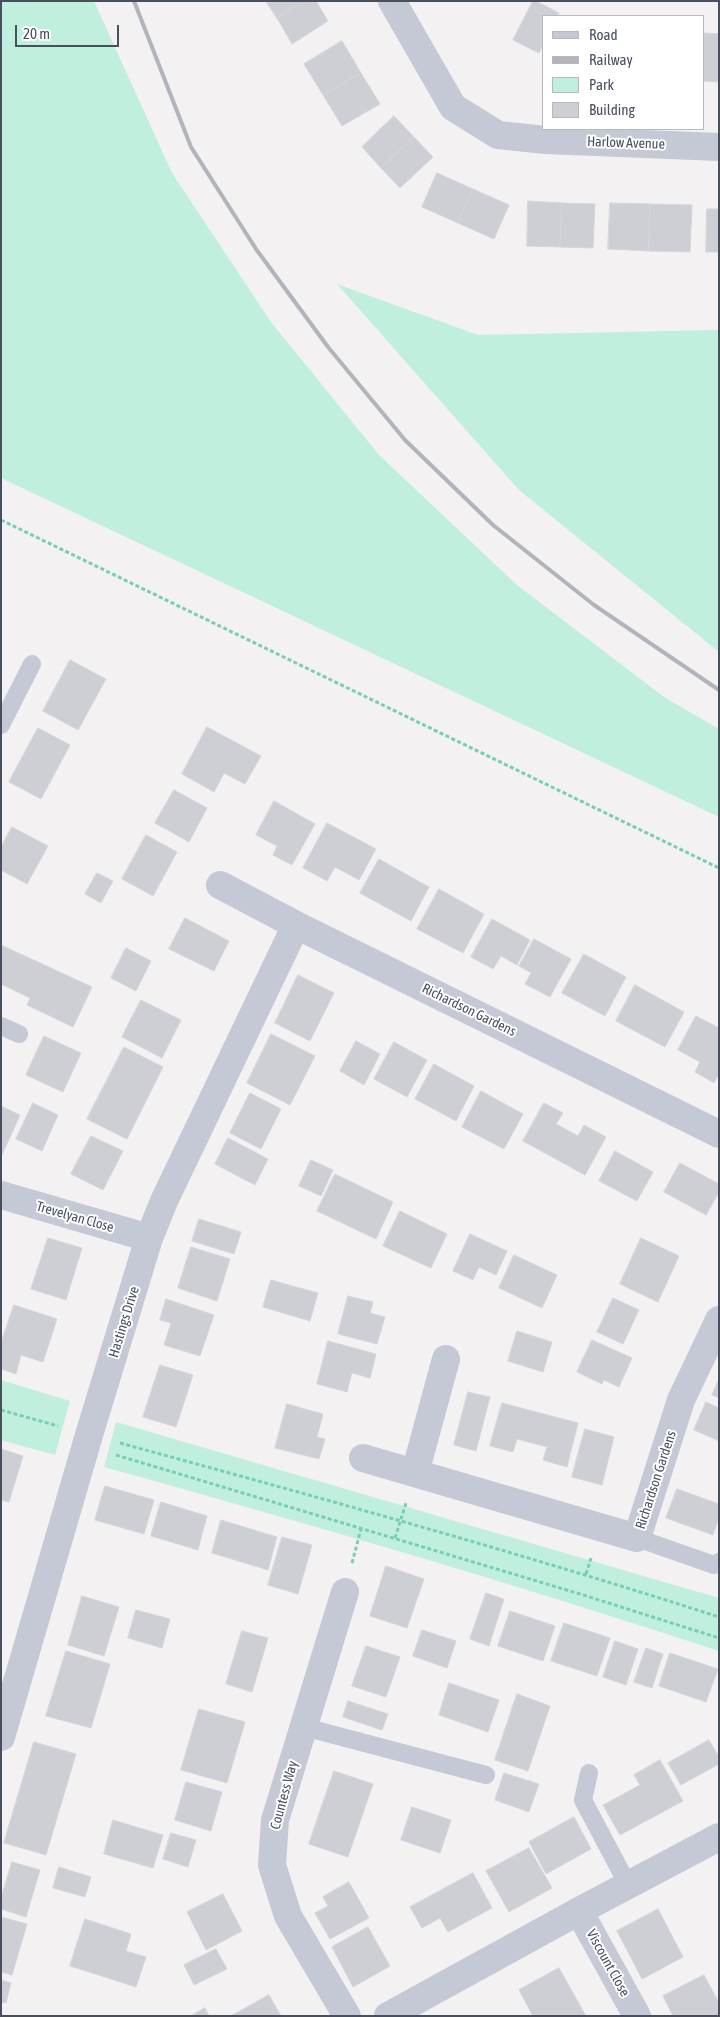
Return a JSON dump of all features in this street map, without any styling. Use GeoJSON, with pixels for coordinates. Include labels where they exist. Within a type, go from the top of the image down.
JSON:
{"type":"FeatureCollection","features":[{"type":"Feature","properties":{"kind":"street","name":"Harlow Avenue"},"geometry":{"type":"LineString","coordinates":[[392,1],[453,106],[498,135],[546,140],[719,147]]}},
{"type":"Feature","properties":{"kind":"street","name":"Richardson Gardens"},"geometry":{"type":"LineString","coordinates":[[220,885],[296,925],[719,1134]]}},
{"type":"Feature","properties":{"kind":"street","name":"Hastings Drive"},"geometry":{"type":"LineString","coordinates":[[1,1737],[89,1435],[149,1238],[164,1201],[296,925]]}},
{"type":"Feature","properties":{"kind":"street","name":"Trevelyan Close"},"geometry":{"type":"LineString","coordinates":[[1,1195],[149,1238]]}},
{"type":"Feature","properties":{"kind":"street","name":"Richardson Gardens"},"geometry":{"type":"LineString","coordinates":[[363,1458],[637,1538],[681,1400],[719,1320]]}},
{"type":"Feature","properties":{"kind":"street"},"geometry":{"type":"LineString","coordinates":[[415,1473],[446,1359]]}},
{"type":"Feature","properties":{"kind":"street","name":"Countess Way"},"geometry":{"type":"LineString","coordinates":[[345,1592],[275,1820],[272,1865],[288,1916],[348,2016]]}},
{"type":"Feature","properties":{"kind":"street"},"geometry":{"type":"LineString","coordinates":[[388,2016],[579,1911],[719,1838]]}},
{"type":"Feature","properties":{"kind":"street","name":"Viscount Close"},"geometry":{"type":"LineString","coordinates":[[579,1911],[638,2016]]}},
{"type":"Feature","properties":{"kind":"lane"},"geometry":{"type":"LineString","coordinates":[[1,725],[32,664]]}},
{"type":"Feature","properties":{"kind":"lane"},"geometry":{"type":"LineString","coordinates":[[1,1026],[19,1034]]}},
{"type":"Feature","properties":{"kind":"lane"},"geometry":{"type":"LineString","coordinates":[[637,1538],[714,1565],[719,1562]]}},
{"type":"Feature","properties":{"kind":"lane"},"geometry":{"type":"LineString","coordinates":[[304,1727],[486,1776]]}},
{"type":"Feature","properties":{"kind":"lane"},"geometry":{"type":"LineString","coordinates":[[589,1773],[583,1800],[628,1885]]}},
{"type":"Feature","properties":{"kind":"path"},"geometry":{"type":"LineString","coordinates":[[1,520],[719,868]]}},
{"type":"Feature","properties":{"kind":"path"},"geometry":{"type":"LineString","coordinates":[[1,1410],[401,1520],[586,1574],[719,1616]]}},
{"type":"Feature","properties":{"kind":"path"},"geometry":{"type":"LineString","coordinates":[[89,1435],[118,1457],[553,1586],[719,1638]]}},
{"type":"Feature","properties":{"kind":"green space"},"geometry":{"type":"Polygon","coordinates":[[[1,1],[94,1],[172,173],[271,322],[379,455],[517,585],[664,697],[719,729],[719,817],[1,478],[1,1]]]}},
{"type":"Feature","properties":{"kind":"green space"},"geometry":{"type":"Polygon","coordinates":[[[337,284],[478,335],[719,330],[719,652],[519,490],[337,284]]]}},
{"type":"Feature","properties":{"kind":"green space"},"geometry":{"type":"Polygon","coordinates":[[[1,1380],[70,1401],[55,1455],[1,1440],[1,1380]]]}},
{"type":"Feature","properties":{"kind":"green space"},"geometry":{"type":"Polygon","coordinates":[[[116,1422],[719,1598],[719,1651],[412,1555],[104,1467],[116,1422]]]}},
{"type":"Feature","properties":{"kind":"building"},"geometry":{"type":"Polygon","coordinates":[[[266,1],[303,1],[277,18],[266,1]]]}},
{"type":"Feature","properties":{"kind":"building"},"geometry":{"type":"Polygon","coordinates":[[[303,1],[316,1],[328,21],[292,44],[277,18],[303,1]]]}},
{"type":"Feature","properties":{"kind":"building"},"geometry":{"type":"Polygon","coordinates":[[[533,1],[559,13],[558,15],[542,15],[542,47],[539,53],[513,40],[533,1]]]}},
{"type":"Feature","properties":{"kind":"building"},"geometry":{"type":"Polygon","coordinates":[[[705,33],[719,34],[719,82],[705,81],[705,33]]]}},
{"type":"Feature","properties":{"kind":"building"},"geometry":{"type":"Polygon","coordinates":[[[342,41],[361,73],[323,95],[304,64],[342,41]]]}},
{"type":"Feature","properties":{"kind":"building"},"geometry":{"type":"Polygon","coordinates":[[[361,73],[380,104],[342,126],[323,95],[361,73]]]}},
{"type":"Feature","properties":{"kind":"building"},"geometry":{"type":"Polygon","coordinates":[[[394,116],[414,137],[381,168],[362,147],[394,116]]]}},
{"type":"Feature","properties":{"kind":"building"},"geometry":{"type":"Polygon","coordinates":[[[414,137],[433,157],[400,188],[381,168],[414,137]]]}},
{"type":"Feature","properties":{"kind":"building"},"geometry":{"type":"Polygon","coordinates":[[[437,173],[473,189],[458,223],[422,207],[437,173]]]}},
{"type":"Feature","properties":{"kind":"building"},"geometry":{"type":"Polygon","coordinates":[[[473,189],[509,205],[494,239],[458,223],[473,189]]]}},
{"type":"Feature","properties":{"kind":"building"},"geometry":{"type":"Polygon","coordinates":[[[528,201],[562,203],[560,247],[527,246],[528,201]]]}},
{"type":"Feature","properties":{"kind":"building"},"geometry":{"type":"Polygon","coordinates":[[[562,203],[595,204],[593,248],[560,247],[562,203]]]}},
{"type":"Feature","properties":{"kind":"building"},"geometry":{"type":"Polygon","coordinates":[[[610,203],[650,204],[649,251],[608,249],[610,203]]]}},
{"type":"Feature","properties":{"kind":"building"},"geometry":{"type":"Polygon","coordinates":[[[650,204],[692,205],[690,252],[649,251],[650,204]]]}},
{"type":"Feature","properties":{"kind":"building"},"geometry":{"type":"Polygon","coordinates":[[[707,209],[719,209],[719,252],[706,252],[707,209]]]}},
{"type":"Feature","properties":{"kind":"building"},"geometry":{"type":"Polygon","coordinates":[[[70,660],[106,679],[78,730],[43,711],[70,660]]]}},
{"type":"Feature","properties":{"kind":"building"},"geometry":{"type":"Polygon","coordinates":[[[207,727],[261,756],[245,784],[224,773],[214,792],[182,774],[207,727]]]}},
{"type":"Feature","properties":{"kind":"building"},"geometry":{"type":"Polygon","coordinates":[[[38,728],[70,745],[41,799],[9,782],[38,728]]]}},
{"type":"Feature","properties":{"kind":"building"},"geometry":{"type":"Polygon","coordinates":[[[174,790],[207,808],[189,842],[155,823],[174,790]]]}},
{"type":"Feature","properties":{"kind":"building"},"geometry":{"type":"Polygon","coordinates":[[[274,801],[315,824],[292,865],[273,855],[277,846],[256,835],[274,801]]]}},
{"type":"Feature","properties":{"kind":"building"},"geometry":{"type":"Polygon","coordinates":[[[327,823],[376,849],[359,880],[335,867],[327,881],[303,868],[327,823]]]}},
{"type":"Feature","properties":{"kind":"building"},"geometry":{"type":"Polygon","coordinates":[[[12,827],[48,846],[27,884],[1,870],[1,847],[12,827]]]}},
{"type":"Feature","properties":{"kind":"building"},"geometry":{"type":"Polygon","coordinates":[[[146,835],[177,852],[153,896],[122,879],[146,835]]]}},
{"type":"Feature","properties":{"kind":"building"},"geometry":{"type":"Polygon","coordinates":[[[379,859],[429,887],[411,921],[360,893],[379,859]]]}},
{"type":"Feature","properties":{"kind":"building"},"geometry":{"type":"Polygon","coordinates":[[[97,873],[113,881],[101,903],[85,894],[97,873]]]}},
{"type":"Feature","properties":{"kind":"building"},"geometry":{"type":"Polygon","coordinates":[[[439,889],[484,914],[463,953],[417,929],[439,889]]]}},
{"type":"Feature","properties":{"kind":"building"},"geometry":{"type":"Polygon","coordinates":[[[185,918],[229,941],[214,971],[169,949],[185,918]]]}},
{"type":"Feature","properties":{"kind":"building"},"geometry":{"type":"Polygon","coordinates":[[[492,919],[530,940],[517,965],[501,956],[493,969],[471,957],[492,919]]]}},
{"type":"Feature","properties":{"kind":"building"},"geometry":{"type":"Polygon","coordinates":[[[534,939],[571,959],[550,997],[525,984],[531,973],[519,966],[534,939]]]}},
{"type":"Feature","properties":{"kind":"building"},"geometry":{"type":"Polygon","coordinates":[[[1,945],[92,987],[73,1027],[27,1005],[30,998],[1,984],[1,945]]]}},
{"type":"Feature","properties":{"kind":"building"},"geometry":{"type":"Polygon","coordinates":[[[126,948],[151,961],[136,991],[111,978],[126,948]]]}},
{"type":"Feature","properties":{"kind":"building"},"geometry":{"type":"Polygon","coordinates":[[[584,954],[626,977],[605,1016],[562,993],[584,954]]]}},
{"type":"Feature","properties":{"kind":"building"},"geometry":{"type":"Polygon","coordinates":[[[298,975],[334,993],[310,1041],[275,1023],[298,975]]]}},
{"type":"Feature","properties":{"kind":"building"},"geometry":{"type":"Polygon","coordinates":[[[635,985],[684,1012],[665,1047],[616,1021],[635,985]]]}},
{"type":"Feature","properties":{"kind":"building"},"geometry":{"type":"Polygon","coordinates":[[[141,1000],[181,1020],[162,1058],[122,1037],[141,1000]]]}},
{"type":"Feature","properties":{"kind":"building"},"geometry":{"type":"Polygon","coordinates":[[[696,1016],[719,1028],[719,1074],[714,1083],[695,1072],[700,1062],[678,1050],[696,1016]]]}},
{"type":"Feature","properties":{"kind":"building"},"geometry":{"type":"Polygon","coordinates":[[[271,1034],[315,1056],[290,1105],[247,1083],[271,1034]]]}},
{"type":"Feature","properties":{"kind":"building"},"geometry":{"type":"Polygon","coordinates":[[[44,1036],[81,1053],[63,1092],[26,1075],[44,1036]]]}},
{"type":"Feature","properties":{"kind":"building"},"geometry":{"type":"Polygon","coordinates":[[[356,1041],[380,1054],[364,1085],[340,1071],[356,1041]]]}},
{"type":"Feature","properties":{"kind":"building"},"geometry":{"type":"Polygon","coordinates":[[[394,1042],[427,1060],[407,1097],[374,1079],[394,1042]]]}},
{"type":"Feature","properties":{"kind":"building"},"geometry":{"type":"Polygon","coordinates":[[[124,1047],[163,1067],[127,1139],[87,1119],[124,1047]]]}},
{"type":"Feature","properties":{"kind":"building"},"geometry":{"type":"Polygon","coordinates":[[[434,1064],[474,1086],[456,1121],[415,1099],[434,1064]]]}},
{"type":"Feature","properties":{"kind":"building"},"geometry":{"type":"Polygon","coordinates":[[[481,1091],[523,1114],[504,1149],[462,1127],[481,1091]]]}},
{"type":"Feature","properties":{"kind":"building"},"geometry":{"type":"Polygon","coordinates":[[[250,1093],[281,1109],[261,1149],[230,1133],[250,1093]]]}},
{"type":"Feature","properties":{"kind":"building"},"geometry":{"type":"Polygon","coordinates":[[[33,1103],[58,1115],[42,1151],[16,1139],[33,1103]]]}},
{"type":"Feature","properties":{"kind":"building"},"geometry":{"type":"Polygon","coordinates":[[[544,1103],[563,1113],[556,1124],[578,1136],[584,1125],[606,1137],[585,1175],[523,1141],[544,1103]]]}},
{"type":"Feature","properties":{"kind":"building"},"geometry":{"type":"Polygon","coordinates":[[[1,1106],[20,1115],[2,1155],[1,1154],[1,1106]]]}},
{"type":"Feature","properties":{"kind":"building"},"geometry":{"type":"Polygon","coordinates":[[[91,1136],[123,1151],[103,1190],[71,1174],[91,1136]]]}},
{"type":"Feature","properties":{"kind":"building"},"geometry":{"type":"Polygon","coordinates":[[[228,1138],[268,1159],[255,1185],[215,1164],[228,1138]]]}},
{"type":"Feature","properties":{"kind":"building"},"geometry":{"type":"Polygon","coordinates":[[[615,1151],[653,1172],[637,1201],[599,1181],[615,1151]]]}},
{"type":"Feature","properties":{"kind":"building"},"geometry":{"type":"Polygon","coordinates":[[[311,1160],[333,1170],[321,1196],[299,1186],[311,1160]]]}},
{"type":"Feature","properties":{"kind":"building"},"geometry":{"type":"Polygon","coordinates":[[[680,1163],[719,1184],[719,1192],[706,1215],[664,1192],[680,1163]]]}},
{"type":"Feature","properties":{"kind":"building"},"geometry":{"type":"Polygon","coordinates":[[[335,1174],[393,1202],[376,1239],[317,1211],[335,1174]]]}},
{"type":"Feature","properties":{"kind":"building"},"geometry":{"type":"Polygon","coordinates":[[[400,1211],[447,1234],[431,1268],[383,1246],[400,1211]]]}},
{"type":"Feature","properties":{"kind":"building"},"geometry":{"type":"Polygon","coordinates":[[[199,1219],[241,1232],[234,1254],[192,1241],[199,1219]]]}},
{"type":"Feature","properties":{"kind":"building"},"geometry":{"type":"Polygon","coordinates":[[[470,1234],[507,1251],[496,1275],[479,1267],[473,1280],[453,1271],[470,1234]]]}},
{"type":"Feature","properties":{"kind":"building"},"geometry":{"type":"Polygon","coordinates":[[[48,1238],[82,1248],[66,1300],[31,1289],[48,1238]]]}},
{"type":"Feature","properties":{"kind":"building"},"geometry":{"type":"Polygon","coordinates":[[[641,1238],[679,1256],[658,1302],[620,1284],[641,1238]]]}},
{"type":"Feature","properties":{"kind":"building"},"geometry":{"type":"Polygon","coordinates":[[[191,1247],[230,1259],[217,1301],[178,1288],[191,1247]]]}},
{"type":"Feature","properties":{"kind":"building"},"geometry":{"type":"Polygon","coordinates":[[[514,1255],[557,1275],[542,1308],[499,1288],[514,1255]]]}},
{"type":"Feature","properties":{"kind":"building"},"geometry":{"type":"Polygon","coordinates":[[[271,1280],[318,1293],[310,1321],[263,1307],[271,1280]]]}},
{"type":"Feature","properties":{"kind":"building"},"geometry":{"type":"Polygon","coordinates":[[[348,1296],[373,1302],[370,1313],[385,1317],[377,1344],[338,1334],[348,1296]]]}},
{"type":"Feature","properties":{"kind":"building"},"geometry":{"type":"Polygon","coordinates":[[[613,1298],[639,1310],[623,1344],[597,1332],[613,1298]]]}},
{"type":"Feature","properties":{"kind":"building"},"geometry":{"type":"Polygon","coordinates":[[[166,1299],[214,1315],[200,1356],[164,1345],[171,1323],[160,1320],[166,1299]]]}},
{"type":"Feature","properties":{"kind":"building"},"geometry":{"type":"Polygon","coordinates":[[[14,1305],[57,1319],[43,1362],[21,1355],[16,1374],[1,1369],[1,1343],[14,1305]]]}},
{"type":"Feature","properties":{"kind":"building"},"geometry":{"type":"Polygon","coordinates":[[[517,1331],[552,1342],[543,1372],[508,1361],[517,1331]]]}},
{"type":"Feature","properties":{"kind":"building"},"geometry":{"type":"Polygon","coordinates":[[[592,1340],[632,1358],[619,1387],[604,1380],[602,1384],[577,1372],[592,1340]]]}},
{"type":"Feature","properties":{"kind":"building"},"geometry":{"type":"Polygon","coordinates":[[[328,1341],[376,1354],[370,1378],[352,1373],[347,1392],[317,1384],[328,1341]]]}},
{"type":"Feature","properties":{"kind":"building"},"geometry":{"type":"Polygon","coordinates":[[[160,1365],[193,1375],[176,1427],[143,1417],[160,1365]]]}},
{"type":"Feature","properties":{"kind":"building"},"geometry":{"type":"Polygon","coordinates":[[[719,1379],[719,1398],[712,1395],[719,1379]]]}},
{"type":"Feature","properties":{"kind":"building"},"geometry":{"type":"Polygon","coordinates":[[[468,1392],[490,1397],[476,1451],[454,1445],[468,1392]]]}},
{"type":"Feature","properties":{"kind":"building"},"geometry":{"type":"Polygon","coordinates":[[[706,1402],[719,1408],[719,1441],[694,1430],[706,1402]]]}},
{"type":"Feature","properties":{"kind":"building"},"geometry":{"type":"Polygon","coordinates":[[[502,1403],[578,1423],[567,1467],[543,1460],[547,1447],[517,1439],[513,1452],[490,1446],[502,1403]]]}},
{"type":"Feature","properties":{"kind":"building"},"geometry":{"type":"Polygon","coordinates":[[[287,1404],[323,1414],[317,1437],[325,1439],[319,1459],[275,1448],[287,1404]]]}},
{"type":"Feature","properties":{"kind":"building"},"geometry":{"type":"Polygon","coordinates":[[[585,1429],[614,1437],[602,1485],[572,1477],[585,1429]]]}},
{"type":"Feature","properties":{"kind":"building"},"geometry":{"type":"Polygon","coordinates":[[[1,1449],[23,1456],[9,1502],[1,1500],[1,1449]]]}},
{"type":"Feature","properties":{"kind":"building"},"geometry":{"type":"Polygon","coordinates":[[[105,1486],[154,1500],[144,1534],[95,1520],[105,1486]]]}},
{"type":"Feature","properties":{"kind":"building"},"geometry":{"type":"Polygon","coordinates":[[[677,1489],[719,1504],[719,1517],[713,1535],[666,1518],[677,1489]]]}},
{"type":"Feature","properties":{"kind":"building"},"geometry":{"type":"Polygon","coordinates":[[[161,1502],[207,1516],[198,1550],[151,1536],[161,1502]]]}},
{"type":"Feature","properties":{"kind":"building"},"geometry":{"type":"Polygon","coordinates":[[[221,1520],[277,1537],[268,1570],[212,1553],[221,1520]]]}},
{"type":"Feature","properties":{"kind":"building"},"geometry":{"type":"Polygon","coordinates":[[[282,1537],[312,1545],[298,1594],[268,1585],[282,1537]]]}},
{"type":"Feature","properties":{"kind":"building"},"geometry":{"type":"Polygon","coordinates":[[[386,1566],[424,1579],[407,1628],[370,1616],[386,1566]]]}},
{"type":"Feature","properties":{"kind":"building"},"geometry":{"type":"Polygon","coordinates":[[[486,1593],[504,1599],[489,1646],[470,1639],[486,1593]]]}},
{"type":"Feature","properties":{"kind":"building"},"geometry":{"type":"Polygon","coordinates":[[[82,1596],[119,1607],[104,1656],[68,1645],[82,1596]]]}},
{"type":"Feature","properties":{"kind":"building"},"geometry":{"type":"Polygon","coordinates":[[[136,1610],[170,1619],[162,1648],[128,1638],[136,1610]]]}},
{"type":"Feature","properties":{"kind":"building"},"geometry":{"type":"Polygon","coordinates":[[[510,1611],[555,1626],[543,1661],[498,1646],[510,1611]]]}},
{"type":"Feature","properties":{"kind":"building"},"geometry":{"type":"Polygon","coordinates":[[[564,1623],[610,1638],[597,1676],[551,1661],[564,1623]]]}},
{"type":"Feature","properties":{"kind":"building"},"geometry":{"type":"Polygon","coordinates":[[[422,1630],[456,1641],[447,1668],[413,1656],[422,1630]]]}},
{"type":"Feature","properties":{"kind":"building"},"geometry":{"type":"Polygon","coordinates":[[[242,1631],[268,1638],[252,1692],[226,1684],[242,1631]]]}},
{"type":"Feature","properties":{"kind":"building"},"geometry":{"type":"Polygon","coordinates":[[[615,1641],[638,1649],[626,1685],[603,1677],[615,1641]]]}},
{"type":"Feature","properties":{"kind":"building"},"geometry":{"type":"Polygon","coordinates":[[[366,1646],[400,1657],[386,1697],[352,1686],[366,1646]]]}},
{"type":"Feature","properties":{"kind":"building"},"geometry":{"type":"Polygon","coordinates":[[[646,1648],[663,1654],[652,1688],[634,1682],[646,1648]]]}},
{"type":"Feature","properties":{"kind":"building"},"geometry":{"type":"Polygon","coordinates":[[[66,1651],[110,1664],[91,1728],[46,1716],[66,1651]]]}},
{"type":"Feature","properties":{"kind":"building"},"geometry":{"type":"Polygon","coordinates":[[[670,1653],[718,1669],[706,1702],[659,1686],[670,1653]]]}},
{"type":"Feature","properties":{"kind":"building"},"geometry":{"type":"Polygon","coordinates":[[[449,1683],[499,1700],[488,1732],[439,1715],[449,1683]]]}},
{"type":"Feature","properties":{"kind":"building"},"geometry":{"type":"Polygon","coordinates":[[[517,1694],[550,1706],[528,1771],[495,1760],[517,1694]]]}},
{"type":"Feature","properties":{"kind":"building"},"geometry":{"type":"Polygon","coordinates":[[[348,1701],[388,1714],[382,1730],[343,1717],[348,1701]]]}},
{"type":"Feature","properties":{"kind":"building"},"geometry":{"type":"Polygon","coordinates":[[[199,1709],[245,1722],[227,1783],[181,1770],[199,1709]]]}},
{"type":"Feature","properties":{"kind":"building"},"geometry":{"type":"Polygon","coordinates":[[[709,1740],[719,1757],[719,1764],[681,1785],[668,1763],[709,1740]]]}},
{"type":"Feature","properties":{"kind":"building"},"geometry":{"type":"Polygon","coordinates":[[[34,1742],[76,1754],[46,1855],[4,1843],[34,1742]]]}},
{"type":"Feature","properties":{"kind":"building"},"geometry":{"type":"Polygon","coordinates":[[[660,1760],[683,1801],[620,1835],[603,1805],[640,1785],[634,1775],[660,1760]]]}},
{"type":"Feature","properties":{"kind":"building"},"geometry":{"type":"Polygon","coordinates":[[[334,1771],[373,1784],[348,1857],[309,1844],[334,1771]]]}},
{"type":"Feature","properties":{"kind":"building"},"geometry":{"type":"Polygon","coordinates":[[[504,1773],[539,1784],[529,1812],[495,1800],[504,1773]]]}},
{"type":"Feature","properties":{"kind":"building"},"geometry":{"type":"Polygon","coordinates":[[[186,1782],[222,1792],[211,1831],[175,1820],[186,1782]]]}},
{"type":"Feature","properties":{"kind":"building"},"geometry":{"type":"Polygon","coordinates":[[[412,1807],[451,1820],[440,1853],[401,1840],[412,1807]]]}},
{"type":"Feature","properties":{"kind":"building"},"geometry":{"type":"Polygon","coordinates":[[[574,1817],[591,1849],[546,1874],[529,1842],[574,1817]]]}},
{"type":"Feature","properties":{"kind":"building"},"geometry":{"type":"Polygon","coordinates":[[[113,1820],[163,1835],[153,1868],[104,1854],[113,1820]]]}},
{"type":"Feature","properties":{"kind":"building"},"geometry":{"type":"Polygon","coordinates":[[[171,1833],[196,1840],[188,1867],[163,1859],[171,1833]]]}},
{"type":"Feature","properties":{"kind":"building"},"geometry":{"type":"Polygon","coordinates":[[[529,1848],[552,1888],[509,1912],[486,1871],[529,1848]]]}},
{"type":"Feature","properties":{"kind":"building"},"geometry":{"type":"Polygon","coordinates":[[[12,1862],[40,1870],[26,1917],[1,1909],[1,1898],[12,1862]]]}},
{"type":"Feature","properties":{"kind":"building"},"geometry":{"type":"Polygon","coordinates":[[[59,1867],[91,1877],[85,1897],[53,1888],[59,1867]]]}},
{"type":"Feature","properties":{"kind":"building"},"geometry":{"type":"Polygon","coordinates":[[[473,1873],[492,1908],[448,1932],[440,1918],[422,1928],[410,1907],[473,1873]]]}},
{"type":"Feature","properties":{"kind":"building"},"geometry":{"type":"Polygon","coordinates":[[[349,1882],[369,1918],[330,1939],[315,1913],[328,1906],[323,1897],[349,1882]]]}},
{"type":"Feature","properties":{"kind":"building"},"geometry":{"type":"Polygon","coordinates":[[[223,1894],[242,1931],[206,1950],[187,1912],[223,1894]]]}},
{"type":"Feature","properties":{"kind":"building"},"geometry":{"type":"Polygon","coordinates":[[[658,1909],[683,1957],[642,1979],[617,1931],[658,1909]]]}},
{"type":"Feature","properties":{"kind":"building"},"geometry":{"type":"Polygon","coordinates":[[[1,1917],[27,1924],[12,1975],[1,1972],[1,1917]]]}},
{"type":"Feature","properties":{"kind":"building"},"geometry":{"type":"Polygon","coordinates":[[[85,1919],[131,1934],[126,1951],[146,1957],[136,1987],[70,1966],[85,1919]]]}},
{"type":"Feature","properties":{"kind":"building"},"geometry":{"type":"Polygon","coordinates":[[[368,1927],[390,1966],[353,1987],[332,1947],[368,1927]]]}},
{"type":"Feature","properties":{"kind":"building"},"geometry":{"type":"Polygon","coordinates":[[[216,1949],[227,1969],[194,1985],[184,1965],[216,1949]]]}},
{"type":"Feature","properties":{"kind":"building"},"geometry":{"type":"Polygon","coordinates":[[[559,1968],[586,2016],[533,2016],[519,1990],[559,1968]]]}},
{"type":"Feature","properties":{"kind":"building"},"geometry":{"type":"Polygon","coordinates":[[[704,1975],[719,2003],[719,2016],[673,2016],[663,1996],[704,1975]]]}},
{"type":"Feature","properties":{"kind":"building"},"geometry":{"type":"Polygon","coordinates":[[[1,1980],[11,1983],[6,2003],[1,2002],[1,1980]]]}},
{"type":"Feature","properties":{"kind":"building"},"geometry":{"type":"Polygon","coordinates":[[[269,1995],[281,2016],[231,2016],[269,1995]]]}},
{"type":"Feature","properties":{"kind":"building"},"geometry":{"type":"Polygon","coordinates":[[[205,2008],[209,2016],[191,2016],[205,2008]]]}},
{"type":"Feature","properties":{"kind":"railway"},"geometry":{"type":"LineString","coordinates":[[134,1],[191,147],[256,249],[328,347],[405,440],[493,525],[594,605],[719,690]]}}]}
